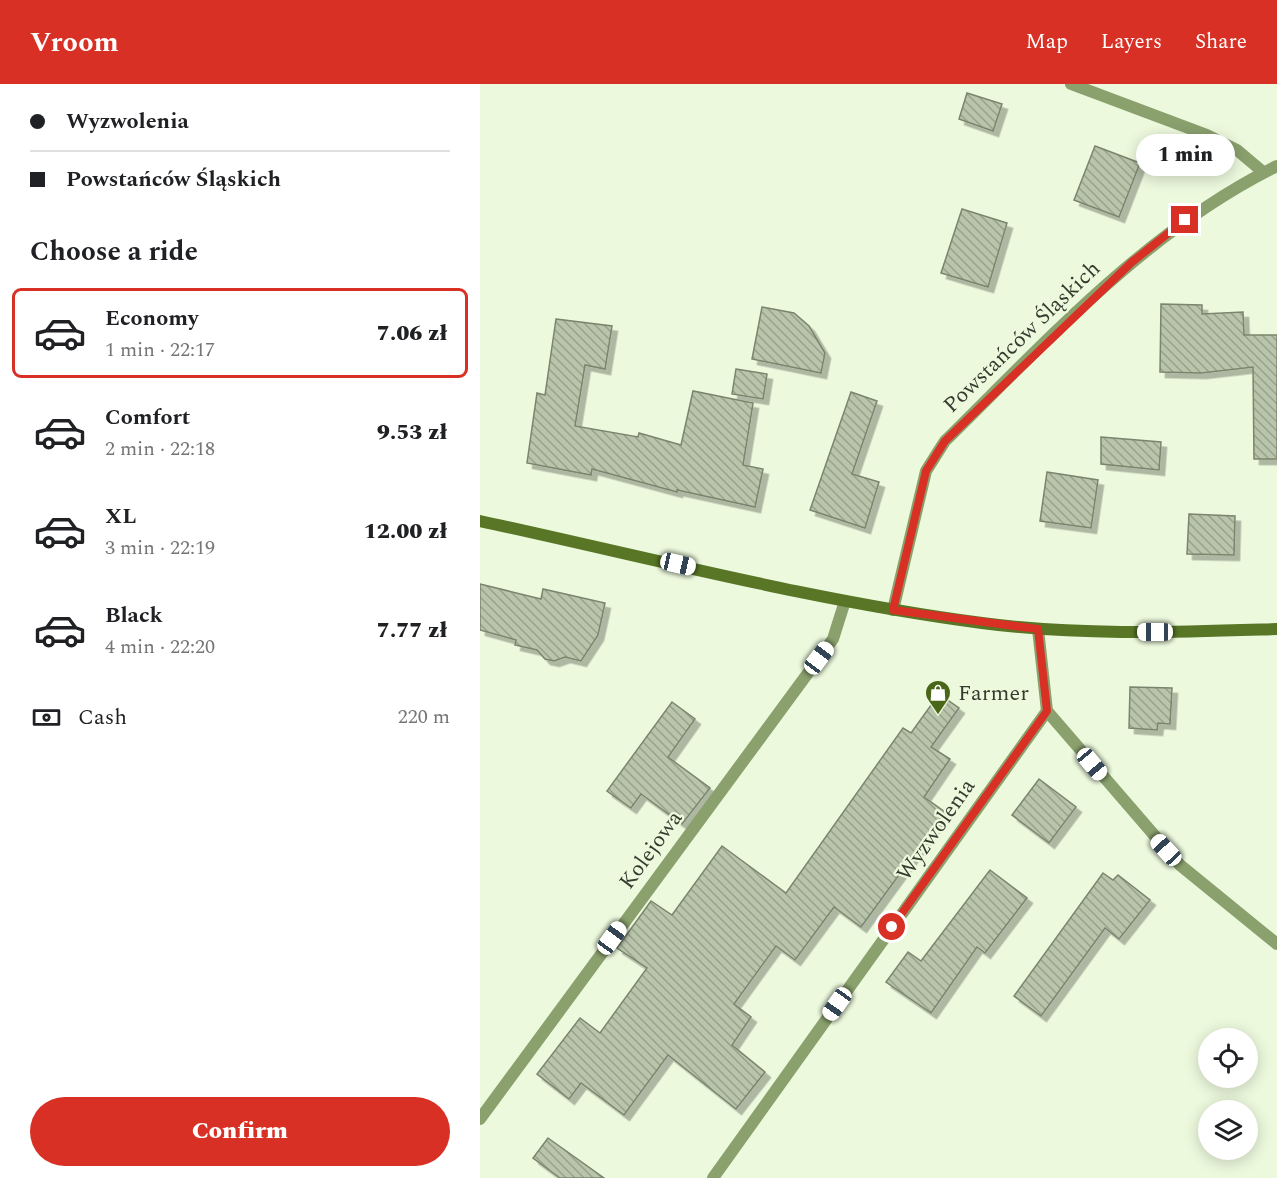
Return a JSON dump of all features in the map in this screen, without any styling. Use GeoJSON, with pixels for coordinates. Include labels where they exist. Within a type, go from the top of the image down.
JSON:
{"type":"FeatureCollection","features":[{"type":"Feature","properties":{"kind":"main road"},"geometry":{"type":"LineString","coordinates":[[480,521],[893,610],[1038,629],[1113,632],[1277,629]]}},
{"type":"Feature","properties":{"kind":"street"},"geometry":{"type":"LineString","coordinates":[[1071,84],[1207,135],[1237,150],[1263,172]]}},
{"type":"Feature","properties":{"kind":"street","name":"Powstańców Śląskich"},"geometry":{"type":"LineString","coordinates":[[893,610],[923,480],[945,441],[1132,262],[1185,220],[1263,172],[1277,166]]}},
{"type":"Feature","properties":{"kind":"street","name":"Kolejowa"},"geometry":{"type":"LineString","coordinates":[[480,1119],[833,639],[845,601]]}},
{"type":"Feature","properties":{"kind":"street"},"geometry":{"type":"LineString","coordinates":[[1038,629],[1047,711],[1180,865],[1277,944]]}},
{"type":"Feature","properties":{"kind":"street","name":"Wyzwolenia"},"geometry":{"type":"LineString","coordinates":[[713,1178],[1047,711]]}},
{"type":"Feature","properties":{"kind":"building"},"geometry":{"type":"Polygon","coordinates":[[[967,93],[1002,104],[993,131],[959,119],[967,93]]]}},
{"type":"Feature","properties":{"kind":"building"},"geometry":{"type":"Polygon","coordinates":[[[1095,146],[1140,163],[1119,217],[1074,200],[1095,146]]]}},
{"type":"Feature","properties":{"kind":"building"},"geometry":{"type":"Polygon","coordinates":[[[962,209],[1007,223],[988,287],[941,273],[962,209]]]}},
{"type":"Feature","properties":{"kind":"building"},"geometry":{"type":"Polygon","coordinates":[[[1161,304],[1202,305],[1202,314],[1243,312],[1244,335],[1277,335],[1277,459],[1254,459],[1253,367],[1201,373],[1160,372],[1161,304]]]}},
{"type":"Feature","properties":{"kind":"building"},"geometry":{"type":"Polygon","coordinates":[[[762,307],[794,313],[809,326],[825,353],[821,373],[752,359],[762,307]]]}},
{"type":"Feature","properties":{"kind":"building"},"geometry":{"type":"Polygon","coordinates":[[[556,319],[612,326],[605,369],[585,365],[575,426],[638,437],[639,433],[681,445],[693,391],[753,403],[743,465],[763,469],[755,507],[677,490],[677,492],[592,469],[591,475],[527,463],[537,393],[545,395],[556,319]]]}},
{"type":"Feature","properties":{"kind":"building"},"geometry":{"type":"Polygon","coordinates":[[[736,369],[767,374],[763,399],[732,394],[736,369]]]}},
{"type":"Feature","properties":{"kind":"building"},"geometry":{"type":"Polygon","coordinates":[[[851,392],[877,401],[852,474],[879,482],[865,528],[810,510],[851,392]]]}},
{"type":"Feature","properties":{"kind":"building"},"geometry":{"type":"Polygon","coordinates":[[[1101,437],[1161,442],[1159,470],[1101,464],[1101,437]]]}},
{"type":"Feature","properties":{"kind":"building"},"geometry":{"type":"Polygon","coordinates":[[[1047,472],[1098,480],[1091,528],[1040,521],[1047,472]]]}},
{"type":"Feature","properties":{"kind":"building"},"geometry":{"type":"Polygon","coordinates":[[[1189,514],[1235,516],[1234,555],[1187,554],[1189,514]]]}},
{"type":"Feature","properties":{"kind":"building"},"geometry":{"type":"Polygon","coordinates":[[[480,584],[541,599],[543,589],[605,603],[598,635],[581,661],[565,657],[554,661],[545,659],[537,650],[515,645],[516,640],[480,630],[480,584]]]}},
{"type":"Feature","properties":{"kind":"building"},"geometry":{"type":"Polygon","coordinates":[[[1130,687],[1172,688],[1170,724],[1158,723],[1157,730],[1129,728],[1130,687]]]}},
{"type":"Feature","properties":{"kind":"building"},"geometry":{"type":"Polygon","coordinates":[[[939,694],[959,708],[931,747],[950,759],[924,797],[945,812],[861,927],[834,907],[795,960],[776,946],[734,1004],[751,1017],[732,1045],[765,1072],[736,1109],[668,1055],[624,1115],[581,1083],[569,1099],[537,1074],[580,1018],[600,1033],[647,968],[617,948],[651,901],[672,915],[722,846],[786,893],[903,728],[911,733],[939,694]]]}},
{"type":"Feature","properties":{"kind":"building"},"geometry":{"type":"Polygon","coordinates":[[[672,702],[695,719],[668,757],[710,788],[682,824],[641,794],[631,808],[607,791],[672,702]]]}},
{"type":"Feature","properties":{"kind":"building"},"geometry":{"type":"Polygon","coordinates":[[[1039,779],[1076,807],[1049,843],[1012,815],[1039,779]]]}},
{"type":"Feature","properties":{"kind":"building"},"geometry":{"type":"Polygon","coordinates":[[[990,870],[1027,898],[985,953],[977,947],[931,1013],[886,982],[908,952],[921,961],[990,870]]]}},
{"type":"Feature","properties":{"kind":"building"},"geometry":{"type":"Polygon","coordinates":[[[1103,873],[1113,880],[1118,875],[1150,900],[1119,939],[1105,928],[1041,1016],[1014,996],[1103,873]]]}},
{"type":"Feature","properties":{"kind":"building"},"geometry":{"type":"Polygon","coordinates":[[[548,1138],[604,1178],[560,1178],[533,1158],[548,1138]]]}},
{"type":"Feature","properties":{"kind":"place","name":"Farmer"},"geometry":{"type":"Point","coordinates":[938,716]}},
{"type":"Feature","properties":{"kind":"route"},"geometry":{"type":"LineString","coordinates":[[892,927],[1047,711],[1038,629],[983,624],[893,610],[926,471],[945,441],[1024,363],[1132,262],[1185,220]]}}]}
